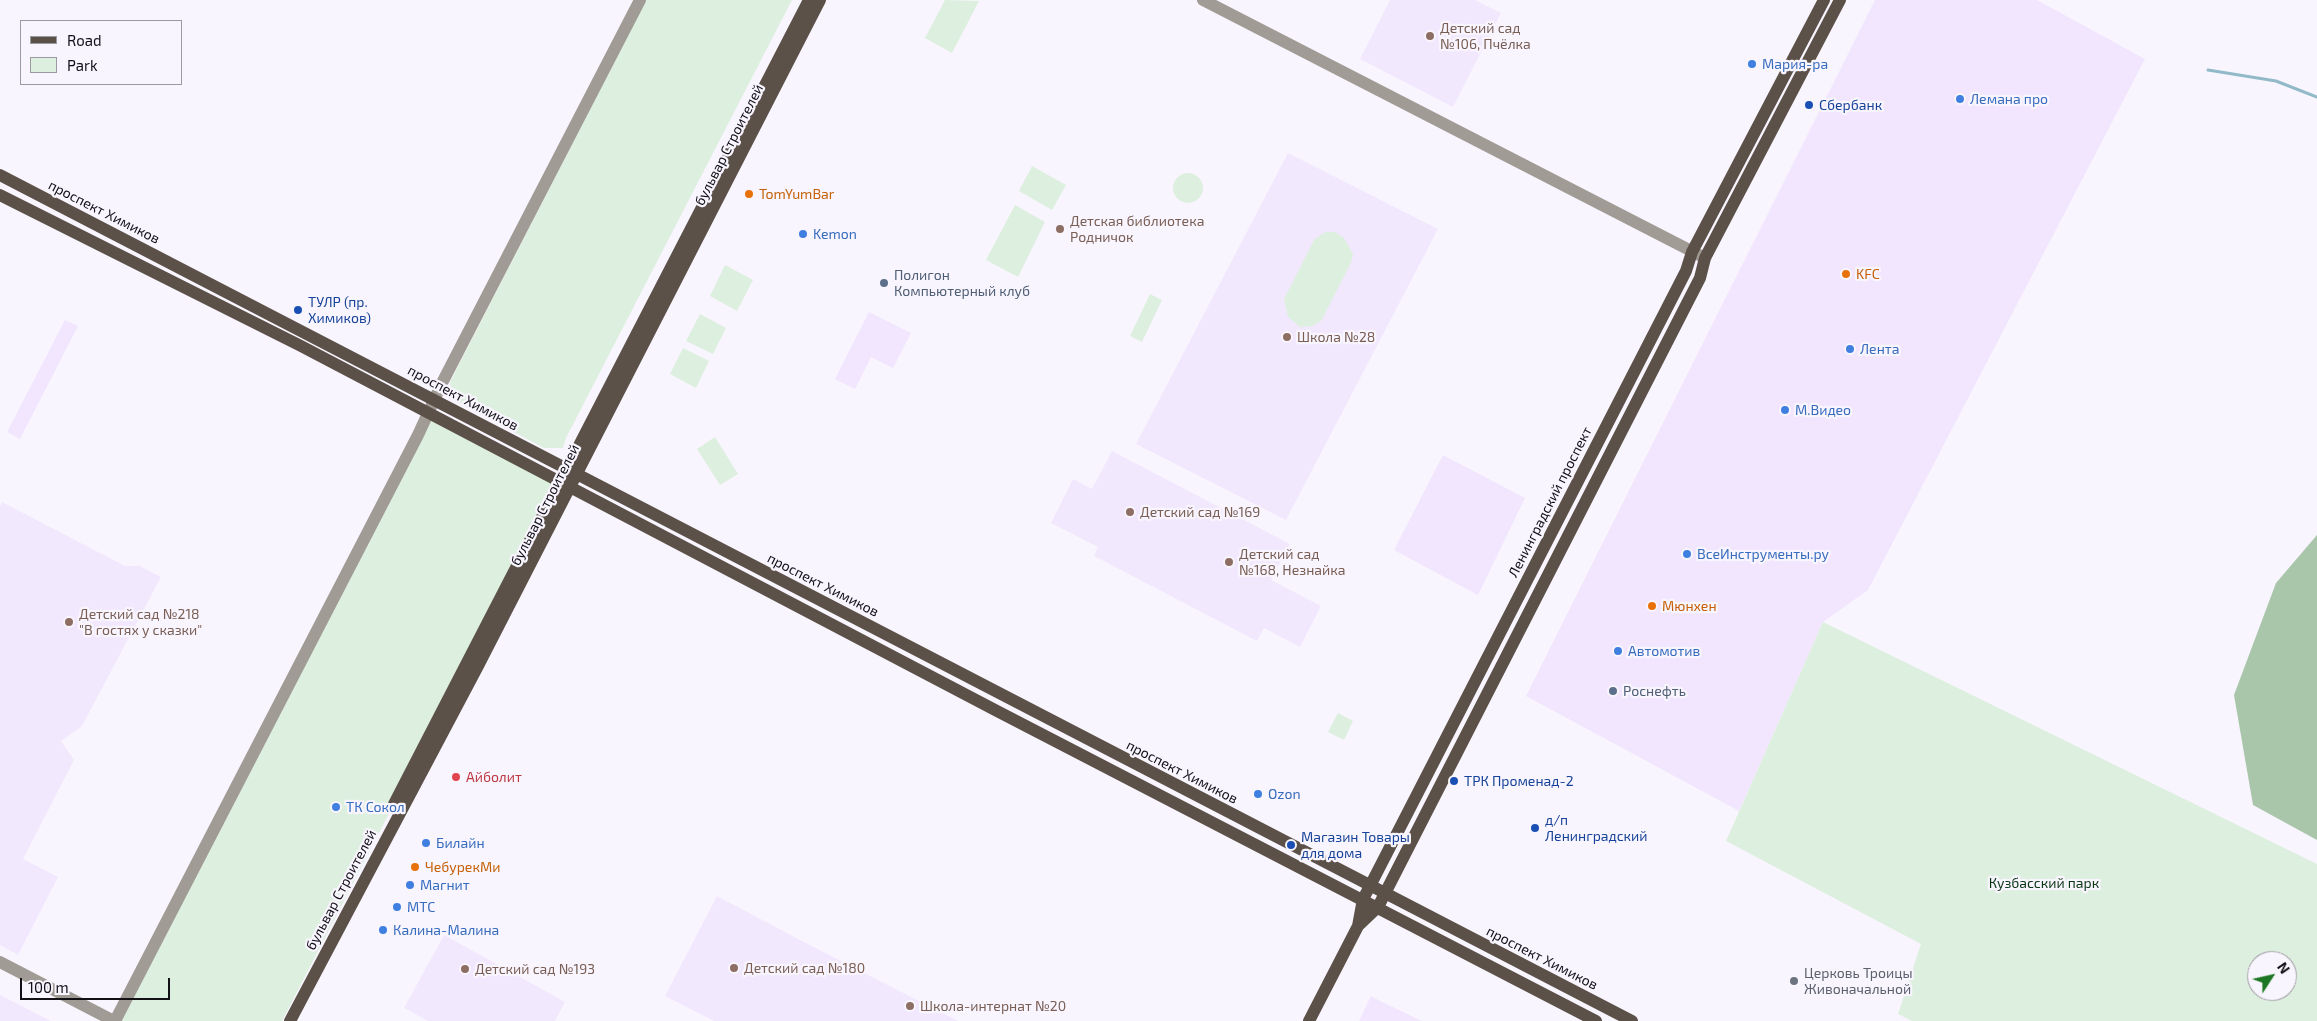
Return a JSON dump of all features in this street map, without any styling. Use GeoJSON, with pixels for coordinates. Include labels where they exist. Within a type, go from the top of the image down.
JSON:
{"type":"FeatureCollection","features":[{"type":"Feature","properties":{"kind":"main road","name":"бульвар Строителей"},"geometry":{"type":"LineString","coordinates":[[572,472],[810,0]]}},
{"type":"Feature","properties":{"kind":"main road","name":"бульвар Строителей"},"geometry":{"type":"LineString","coordinates":[[282,1021],[820,0]]}},
{"type":"Feature","properties":{"kind":"main road","name":"Ленинградский проспект"},"geometry":{"type":"LineString","coordinates":[[1309,1021],[1358,926],[1364,899],[1370,886],[1686,271],[1692,252],[1824,0]]}},
{"type":"Feature","properties":{"kind":"main road"},"geometry":{"type":"LineString","coordinates":[[1358,926],[1378,907],[1385,894],[1700,278],[1705,258],[1840,0]]}},
{"type":"Feature","properties":{"kind":"main road","name":"проспект Химиков"},"geometry":{"type":"LineString","coordinates":[[0,175],[1632,1021]]}},
{"type":"Feature","properties":{"kind":"main road"},"geometry":{"type":"LineString","coordinates":[[0,195],[301,346],[997,711],[1364,899],[1596,1021]]}},
{"type":"Feature","properties":{"kind":"main road","name":"бульвар Строителей"},"geometry":{"type":"LineString","coordinates":[[290,1021],[565,485]]}},
{"type":"Feature","properties":{"kind":"street"},"geometry":{"type":"LineString","coordinates":[[0,962],[114,1021],[418,435],[427,412],[640,0]]}},
{"type":"Feature","properties":{"kind":"street"},"geometry":{"type":"LineString","coordinates":[[1202,0],[1705,258]]}},
{"type":"Feature","properties":{"kind":"shaded area","name":"Детский сад №106, Пчёлка"},"geometry":{"type":"Polygon","coordinates":[[[1390,0],[1475,0],[1501,13],[1453,107],[1360,59],[1390,0]]]}},
{"type":"Feature","properties":{"kind":"shaded area"},"geometry":{"type":"Polygon","coordinates":[[[1875,0],[2037,0],[2145,59],[1868,590],[1823,622],[1739,811],[1526,696],[1875,0]]]}},
{"type":"Feature","properties":{"kind":"shaded area","name":"Школа №28"},"geometry":{"type":"Polygon","coordinates":[[[1288,153],[1438,229],[1286,520],[1136,444],[1288,153]]]}},
{"type":"Feature","properties":{"kind":"shaded area"},"geometry":{"type":"Polygon","coordinates":[[[869,312],[911,333],[893,368],[871,357],[855,389],[835,379],[869,312]]]}},
{"type":"Feature","properties":{"kind":"shaded area"},"geometry":{"type":"Polygon","coordinates":[[[65,320],[78,326],[20,439],[7,432],[65,320]]]}},
{"type":"Feature","properties":{"kind":"shaded area"},"geometry":{"type":"Polygon","coordinates":[[[1112,451],[1290,544],[1271,580],[1321,606],[1300,647],[1264,628],[1257,641],[1094,556],[1098,547],[1051,523],[1073,479],[1092,489],[1112,451]]]}},
{"type":"Feature","properties":{"kind":"shaded area"},"geometry":{"type":"Polygon","coordinates":[[[1443,455],[1525,498],[1478,595],[1394,550],[1443,455]]]}},
{"type":"Feature","properties":{"kind":"shaded area","name":"Детский сад №218 \"В гостях у сказки\""},"geometry":{"type":"Polygon","coordinates":[[[2,502],[125,566],[140,566],[161,577],[82,726],[61,741],[74,760],[23,859],[58,877],[18,955],[0,945],[0,507],[2,502]]]}},
{"type":"Feature","properties":{"kind":"shaded area"},"geometry":{"type":"Polygon","coordinates":[[[717,896],[958,1021],[714,1021],[665,996],[717,896]]]}},
{"type":"Feature","properties":{"kind":"shaded area","name":"Детский сад №193"},"geometry":{"type":"Polygon","coordinates":[[[444,935],[565,1002],[555,1021],[428,1021],[404,1008],[444,935]]]}},
{"type":"Feature","properties":{"kind":"shaded area"},"geometry":{"type":"Polygon","coordinates":[[[0,995],[51,1021],[0,1021],[0,995]]]}},
{"type":"Feature","properties":{"kind":"shaded area"},"geometry":{"type":"Polygon","coordinates":[[[1371,996],[1382,1002],[1422,1021],[1359,1021],[1371,996]]]}},
{"type":"Feature","properties":{"kind":"green space"},"geometry":{"type":"Polygon","coordinates":[[[646,0],[792,0],[566,438],[563,448],[544,448],[461,404],[452,394],[450,382],[646,0]]]}},
{"type":"Feature","properties":{"kind":"green space"},"geometry":{"type":"Polygon","coordinates":[[[945,0],[979,1],[952,53],[925,38],[945,0]]]}},
{"type":"Feature","properties":{"kind":"green space"},"geometry":{"type":"Polygon","coordinates":[[[1032,166],[1066,185],[1052,210],[1019,191],[1032,166]]]}},
{"type":"Feature","properties":{"kind":"green space"},"geometry":{"type":"Polygon","coordinates":[[[1188,173],[1199,177],[1203,188],[1199,199],[1188,203],[1177,199],[1173,188],[1177,177],[1188,173]]]}},
{"type":"Feature","properties":{"kind":"green space"},"geometry":{"type":"Polygon","coordinates":[[[1015,205],[1045,222],[1018,277],[986,260],[1015,205]]]}},
{"type":"Feature","properties":{"kind":"green space"},"geometry":{"type":"Polygon","coordinates":[[[1325,232],[1335,232],[1344,238],[1353,254],[1351,263],[1321,321],[1312,326],[1300,327],[1288,317],[1284,299],[1314,240],[1325,232]]]}},
{"type":"Feature","properties":{"kind":"green space"},"geometry":{"type":"Polygon","coordinates":[[[725,265],[753,280],[737,311],[710,296],[725,265]]]}},
{"type":"Feature","properties":{"kind":"green space"},"geometry":{"type":"Polygon","coordinates":[[[1150,294],[1162,300],[1142,342],[1130,336],[1150,294]]]}},
{"type":"Feature","properties":{"kind":"green space"},"geometry":{"type":"Polygon","coordinates":[[[700,314],[726,328],[713,354],[686,341],[700,314]]]}},
{"type":"Feature","properties":{"kind":"green space"},"geometry":{"type":"Polygon","coordinates":[[[683,348],[709,361],[696,388],[670,374],[683,348]]]}},
{"type":"Feature","properties":{"kind":"green space"},"geometry":{"type":"Polygon","coordinates":[[[427,412],[560,482],[282,1021],[115,1021],[427,412]]]}},
{"type":"Feature","properties":{"kind":"green space"},"geometry":{"type":"Polygon","coordinates":[[[715,437],[738,474],[720,485],[697,449],[715,437]]]}},
{"type":"Feature","properties":{"kind":"green space"},"geometry":{"type":"Polygon","coordinates":[[[2317,535],[2317,840],[2253,805],[2234,695],[2276,583],[2317,535]]]}},
{"type":"Feature","properties":{"kind":"green space","name":"Кузбасский парк"},"geometry":{"type":"Polygon","coordinates":[[[1823,622],[2317,864],[2317,1021],[1912,1021],[1898,1014],[1921,944],[1726,841],[1823,622]]]}},
{"type":"Feature","properties":{"kind":"green space"},"geometry":{"type":"Polygon","coordinates":[[[1338,713],[1353,721],[1344,740],[1328,732],[1338,713]]]}},
{"type":"Feature","properties":{"kind":"waterway"},"geometry":{"type":"LineString","coordinates":[[2208,70],[2276,81],[2317,97]]}},
{"type":"Feature","properties":{"kind":"place","name":"Детский сад №106, Пчёлка"},"geometry":{"type":"Point","coordinates":[1430,36]}},
{"type":"Feature","properties":{"kind":"place","name":"Мария-ра"},"geometry":{"type":"Point","coordinates":[1752,64]}},
{"type":"Feature","properties":{"kind":"place","name":"Лемана про"},"geometry":{"type":"Point","coordinates":[1960,99]}},
{"type":"Feature","properties":{"kind":"place","name":"Сбербанк"},"geometry":{"type":"Point","coordinates":[1809,105]}},
{"type":"Feature","properties":{"kind":"place","name":"TomYumBar"},"geometry":{"type":"Point","coordinates":[749,194]}},
{"type":"Feature","properties":{"kind":"place","name":"Детская библиотека Родничок"},"geometry":{"type":"Point","coordinates":[1060,229]}},
{"type":"Feature","properties":{"kind":"place","name":"Kemon"},"geometry":{"type":"Point","coordinates":[803,234]}},
{"type":"Feature","properties":{"kind":"place","name":"KFC"},"geometry":{"type":"Point","coordinates":[1846,274]}},
{"type":"Feature","properties":{"kind":"place","name":"Полигон Компьютерный клуб"},"geometry":{"type":"Point","coordinates":[884,283]}},
{"type":"Feature","properties":{"kind":"place","name":"ТУЛР (пр. Химиков)"},"geometry":{"type":"Point","coordinates":[298,310]}},
{"type":"Feature","properties":{"kind":"place","name":"Школа №28"},"geometry":{"type":"Point","coordinates":[1287,337]}},
{"type":"Feature","properties":{"kind":"place","name":"Лента"},"geometry":{"type":"Point","coordinates":[1850,349]}},
{"type":"Feature","properties":{"kind":"place","name":"М.Видео"},"geometry":{"type":"Point","coordinates":[1785,410]}},
{"type":"Feature","properties":{"kind":"place","name":"Детский сад №169"},"geometry":{"type":"Point","coordinates":[1130,512]}},
{"type":"Feature","properties":{"kind":"place","name":"ВсеИнструменты.ру"},"geometry":{"type":"Point","coordinates":[1687,554]}},
{"type":"Feature","properties":{"kind":"place","name":"Детский сад №168, Незнайка"},"geometry":{"type":"Point","coordinates":[1229,562]}},
{"type":"Feature","properties":{"kind":"place","name":"Мюнхен"},"geometry":{"type":"Point","coordinates":[1652,606]}},
{"type":"Feature","properties":{"kind":"place","name":"Детский сад №218 \"В гостях у сказки\""},"geometry":{"type":"Point","coordinates":[69,622]}},
{"type":"Feature","properties":{"kind":"place","name":"Автомотив"},"geometry":{"type":"Point","coordinates":[1618,651]}},
{"type":"Feature","properties":{"kind":"place","name":"Роснефть"},"geometry":{"type":"Point","coordinates":[1613,691]}},
{"type":"Feature","properties":{"kind":"place","name":"Айболит"},"geometry":{"type":"Point","coordinates":[456,777]}},
{"type":"Feature","properties":{"kind":"place","name":"ТРК Променад-2"},"geometry":{"type":"Point","coordinates":[1454,781]}},
{"type":"Feature","properties":{"kind":"place","name":"Ozon"},"geometry":{"type":"Point","coordinates":[1258,794]}},
{"type":"Feature","properties":{"kind":"place","name":"ТК Сокол"},"geometry":{"type":"Point","coordinates":[336,807]}},
{"type":"Feature","properties":{"kind":"place","name":"д/п Ленинградский"},"geometry":{"type":"Point","coordinates":[1535,828]}},
{"type":"Feature","properties":{"kind":"place","name":"Билайн"},"geometry":{"type":"Point","coordinates":[426,843]}},
{"type":"Feature","properties":{"kind":"place","name":"Магазин Товары для дома"},"geometry":{"type":"Point","coordinates":[1291,845]}},
{"type":"Feature","properties":{"kind":"place","name":"ЧебурекМи"},"geometry":{"type":"Point","coordinates":[415,867]}},
{"type":"Feature","properties":{"kind":"place","name":"Магнит"},"geometry":{"type":"Point","coordinates":[410,885]}},
{"type":"Feature","properties":{"kind":"place","name":"МТС"},"geometry":{"type":"Point","coordinates":[397,907]}},
{"type":"Feature","properties":{"kind":"place","name":"Калина-Малина"},"geometry":{"type":"Point","coordinates":[383,930]}},
{"type":"Feature","properties":{"kind":"place","name":"Детский сад №180"},"geometry":{"type":"Point","coordinates":[734,968]}},
{"type":"Feature","properties":{"kind":"place","name":"Детский сад №193"},"geometry":{"type":"Point","coordinates":[465,969]}},
{"type":"Feature","properties":{"kind":"place","name":"Церковь Троицы Живоначальной"},"geometry":{"type":"Point","coordinates":[1794,981]}},
{"type":"Feature","properties":{"kind":"place","name":"Школа-интернат №20"},"geometry":{"type":"Point","coordinates":[910,1006]}}]}
